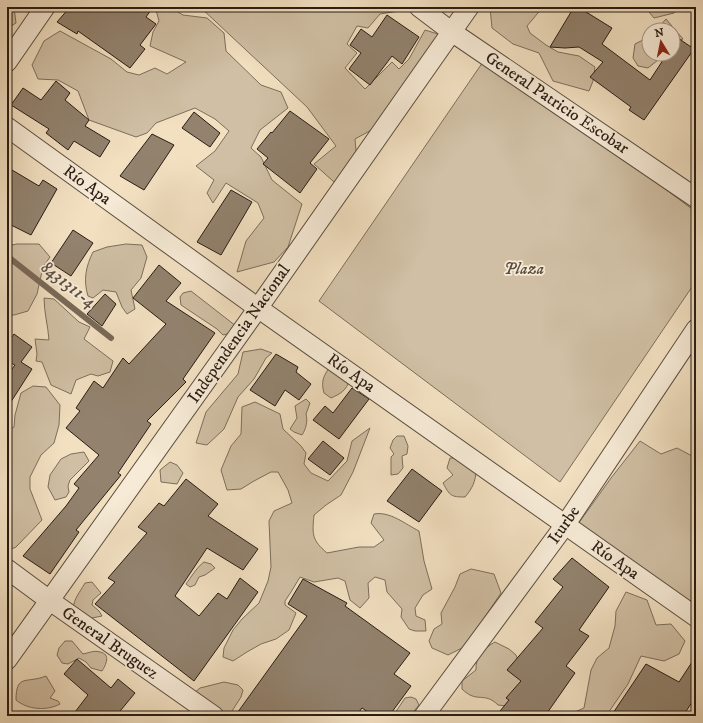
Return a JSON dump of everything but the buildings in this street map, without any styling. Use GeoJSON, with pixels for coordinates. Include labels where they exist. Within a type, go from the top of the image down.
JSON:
{"type":"FeatureCollection","features":[{"type":"Feature","properties":{"kind":"street"},"geometry":{"type":"LineString","coordinates":[[7,62],[45,7]]}},
{"type":"Feature","properties":{"kind":"street","name":"General Patricio Escobar"},"geometry":{"type":"LineString","coordinates":[[419,7],[452,32],[696,198]]}},
{"type":"Feature","properties":{"kind":"street","name":"Independencia Nacional"},"geometry":{"type":"LineString","coordinates":[[7,660],[48,600],[258,308],[470,7]]}},
{"type":"Feature","properties":{"kind":"street","name":"Río Apa"},"geometry":{"type":"LineString","coordinates":[[7,127],[258,308],[696,617]]}},
{"type":"Feature","properties":{"kind":"street","name":"Iturbe"},"geometry":{"type":"LineString","coordinates":[[424,716],[565,525],[696,329]]}},
{"type":"Feature","properties":{"kind":"street","name":"General Bruguez"},"geometry":{"type":"LineString","coordinates":[[7,569],[48,600],[214,716]]}},
{"type":"Feature","properties":{"kind":"green space"},"geometry":{"type":"Polygon","coordinates":[[[7,7],[14,7],[16,23],[8,28],[7,28],[7,7]]]}},
{"type":"Feature","properties":{"kind":"green space"},"geometry":{"type":"Polygon","coordinates":[[[159,7],[170,7],[183,15],[207,18],[224,33],[226,51],[261,85],[281,92],[288,108],[260,130],[251,148],[261,157],[272,180],[302,204],[288,247],[274,262],[237,272],[246,241],[264,218],[258,203],[226,183],[213,203],[207,193],[214,180],[196,166],[215,151],[229,131],[215,119],[195,108],[156,123],[147,133],[136,137],[89,120],[78,91],[58,80],[38,79],[32,65],[44,41],[60,31],[111,59],[127,72],[139,75],[155,68],[167,74],[186,62],[150,46],[153,32],[159,21],[156,10],[159,7]]]}},
{"type":"Feature","properties":{"kind":"green space"},"geometry":{"type":"Polygon","coordinates":[[[200,7],[399,7],[399,11],[380,14],[368,28],[357,26],[347,44],[357,53],[345,68],[365,89],[392,62],[399,69],[409,59],[425,30],[441,35],[375,128],[355,139],[358,175],[334,182],[314,164],[336,146],[307,107],[200,7]]]}},
{"type":"Feature","properties":{"kind":"green space"},"geometry":{"type":"Polygon","coordinates":[[[490,7],[543,7],[527,26],[530,33],[558,52],[579,56],[595,67],[593,81],[589,91],[553,81],[539,53],[513,44],[492,28],[490,7]]]}},
{"type":"Feature","properties":{"kind":"green space"},"geometry":{"type":"Polygon","coordinates":[[[645,7],[679,7],[674,13],[654,18],[645,7]]]}},
{"type":"Feature","properties":{"kind":"green space"},"geometry":{"type":"Polygon","coordinates":[[[641,41],[641,62],[656,62],[648,68],[638,66],[633,58],[635,44],[641,41]]]}},
{"type":"Feature","properties":{"kind":"green space","name":"Plaza"},"geometry":{"type":"Polygon","coordinates":[[[487,56],[696,212],[696,281],[560,482],[319,301],[487,56]]]}},
{"type":"Feature","properties":{"kind":"green space"},"geometry":{"type":"Polygon","coordinates":[[[17,244],[39,244],[50,257],[43,267],[37,294],[28,311],[14,315],[7,315],[7,246],[17,244]]]}},
{"type":"Feature","properties":{"kind":"green space"},"geometry":{"type":"Polygon","coordinates":[[[126,244],[142,245],[147,257],[141,278],[131,290],[135,309],[127,314],[122,307],[116,292],[103,290],[93,298],[88,296],[86,290],[87,268],[93,252],[107,247],[126,244]]]}},
{"type":"Feature","properties":{"kind":"green space"},"geometry":{"type":"Polygon","coordinates":[[[191,291],[236,326],[231,333],[223,335],[217,329],[181,305],[180,297],[183,293],[191,291]]]}},
{"type":"Feature","properties":{"kind":"green space"},"geometry":{"type":"Polygon","coordinates":[[[44,298],[54,299],[79,322],[90,327],[84,339],[113,361],[110,372],[98,376],[91,374],[76,380],[71,394],[51,385],[42,362],[36,361],[37,354],[35,339],[49,340],[44,298]]]}},
{"type":"Feature","properties":{"kind":"green space"},"geometry":{"type":"Polygon","coordinates":[[[261,349],[272,353],[266,358],[254,379],[238,397],[224,429],[207,445],[196,443],[206,412],[238,374],[243,352],[261,349]]]}},
{"type":"Feature","properties":{"kind":"green space"},"geometry":{"type":"Polygon","coordinates":[[[329,368],[350,380],[343,391],[331,398],[324,393],[323,386],[324,377],[329,368]]]}},
{"type":"Feature","properties":{"kind":"green space"},"geometry":{"type":"Polygon","coordinates":[[[33,386],[46,387],[60,405],[59,425],[54,443],[41,455],[30,477],[30,489],[42,520],[16,547],[7,551],[7,431],[14,427],[15,415],[21,393],[33,386]]]}},
{"type":"Feature","properties":{"kind":"green space"},"geometry":{"type":"Polygon","coordinates":[[[306,399],[310,403],[306,414],[307,419],[305,430],[302,435],[290,429],[297,418],[295,406],[306,399]]]}},
{"type":"Feature","properties":{"kind":"green space"},"geometry":{"type":"Polygon","coordinates":[[[255,402],[280,414],[283,429],[301,446],[306,453],[304,464],[311,473],[328,481],[347,461],[352,441],[370,428],[353,472],[341,495],[314,515],[314,537],[318,544],[327,553],[359,547],[374,547],[384,540],[371,523],[374,514],[386,514],[392,516],[419,531],[424,561],[432,589],[423,595],[415,608],[416,616],[425,620],[426,631],[415,631],[409,629],[401,617],[402,609],[387,592],[385,580],[375,577],[368,583],[369,598],[360,608],[350,600],[345,581],[338,578],[314,582],[300,577],[285,601],[285,605],[296,613],[289,630],[276,639],[261,644],[233,661],[223,657],[224,648],[233,630],[259,603],[268,581],[271,567],[269,521],[274,511],[292,503],[288,490],[278,472],[271,472],[241,489],[227,490],[221,470],[231,446],[241,434],[242,407],[255,402]]]}},
{"type":"Feature","properties":{"kind":"green space"},"geometry":{"type":"Polygon","coordinates":[[[397,436],[404,436],[408,446],[407,454],[402,456],[403,468],[398,474],[391,475],[391,457],[394,454],[390,448],[393,440],[397,436]]]}},
{"type":"Feature","properties":{"kind":"green space"},"geometry":{"type":"Polygon","coordinates":[[[640,441],[661,454],[677,448],[696,458],[695,602],[658,591],[578,524],[640,441]]]}},
{"type":"Feature","properties":{"kind":"green space"},"geometry":{"type":"Polygon","coordinates":[[[84,452],[89,461],[70,480],[68,486],[69,492],[66,497],[55,500],[48,487],[50,475],[61,459],[71,454],[84,452]]]}},
{"type":"Feature","properties":{"kind":"green space"},"geometry":{"type":"Polygon","coordinates":[[[450,458],[457,458],[476,470],[473,485],[465,497],[451,495],[443,483],[453,475],[447,468],[450,458]]]}},
{"type":"Feature","properties":{"kind":"green space"},"geometry":{"type":"Polygon","coordinates":[[[170,462],[177,465],[183,473],[177,484],[161,482],[160,470],[170,462]]]}},
{"type":"Feature","properties":{"kind":"green space"},"geometry":{"type":"Polygon","coordinates":[[[204,562],[211,564],[215,568],[199,577],[195,585],[190,587],[186,584],[204,562]]]}},
{"type":"Feature","properties":{"kind":"green space"},"geometry":{"type":"Polygon","coordinates":[[[471,569],[494,574],[501,593],[462,648],[448,655],[432,648],[429,641],[434,629],[442,624],[441,613],[460,574],[471,569]]]}},
{"type":"Feature","properties":{"kind":"green space"},"geometry":{"type":"Polygon","coordinates":[[[92,582],[101,593],[93,600],[92,605],[102,616],[87,619],[73,609],[76,598],[85,583],[92,582]]]}},
{"type":"Feature","properties":{"kind":"green space"},"geometry":{"type":"Polygon","coordinates":[[[626,592],[647,600],[656,625],[671,624],[685,641],[679,654],[664,661],[641,656],[628,684],[606,716],[566,716],[584,708],[591,670],[597,658],[609,648],[615,626],[616,611],[626,592]]]}},
{"type":"Feature","properties":{"kind":"green space"},"geometry":{"type":"Polygon","coordinates":[[[65,641],[72,641],[83,654],[98,651],[106,655],[107,660],[102,671],[91,668],[86,662],[79,658],[68,664],[62,663],[57,655],[59,648],[65,641]]]}},
{"type":"Feature","properties":{"kind":"green space"},"geometry":{"type":"Polygon","coordinates":[[[495,642],[509,649],[516,655],[519,663],[529,676],[506,706],[498,705],[489,699],[472,696],[462,689],[462,681],[476,670],[477,661],[481,653],[495,642]]]}},
{"type":"Feature","properties":{"kind":"green space"},"geometry":{"type":"Polygon","coordinates":[[[46,676],[55,691],[50,698],[58,701],[60,704],[49,708],[32,708],[16,700],[18,686],[20,683],[46,676]]]}},
{"type":"Feature","properties":{"kind":"green space"},"geometry":{"type":"Polygon","coordinates":[[[224,682],[238,685],[243,690],[241,697],[232,711],[236,716],[221,716],[193,694],[200,688],[224,682]]]}},
{"type":"Feature","properties":{"kind":"green space"},"geometry":{"type":"Polygon","coordinates":[[[411,697],[416,699],[419,705],[410,716],[393,716],[405,698],[411,697]]]}},
{"type":"Feature","properties":{"kind":"waterway","name":"8431311-4"},"geometry":{"type":"LineString","coordinates":[[7,256],[111,338]]}}]}
